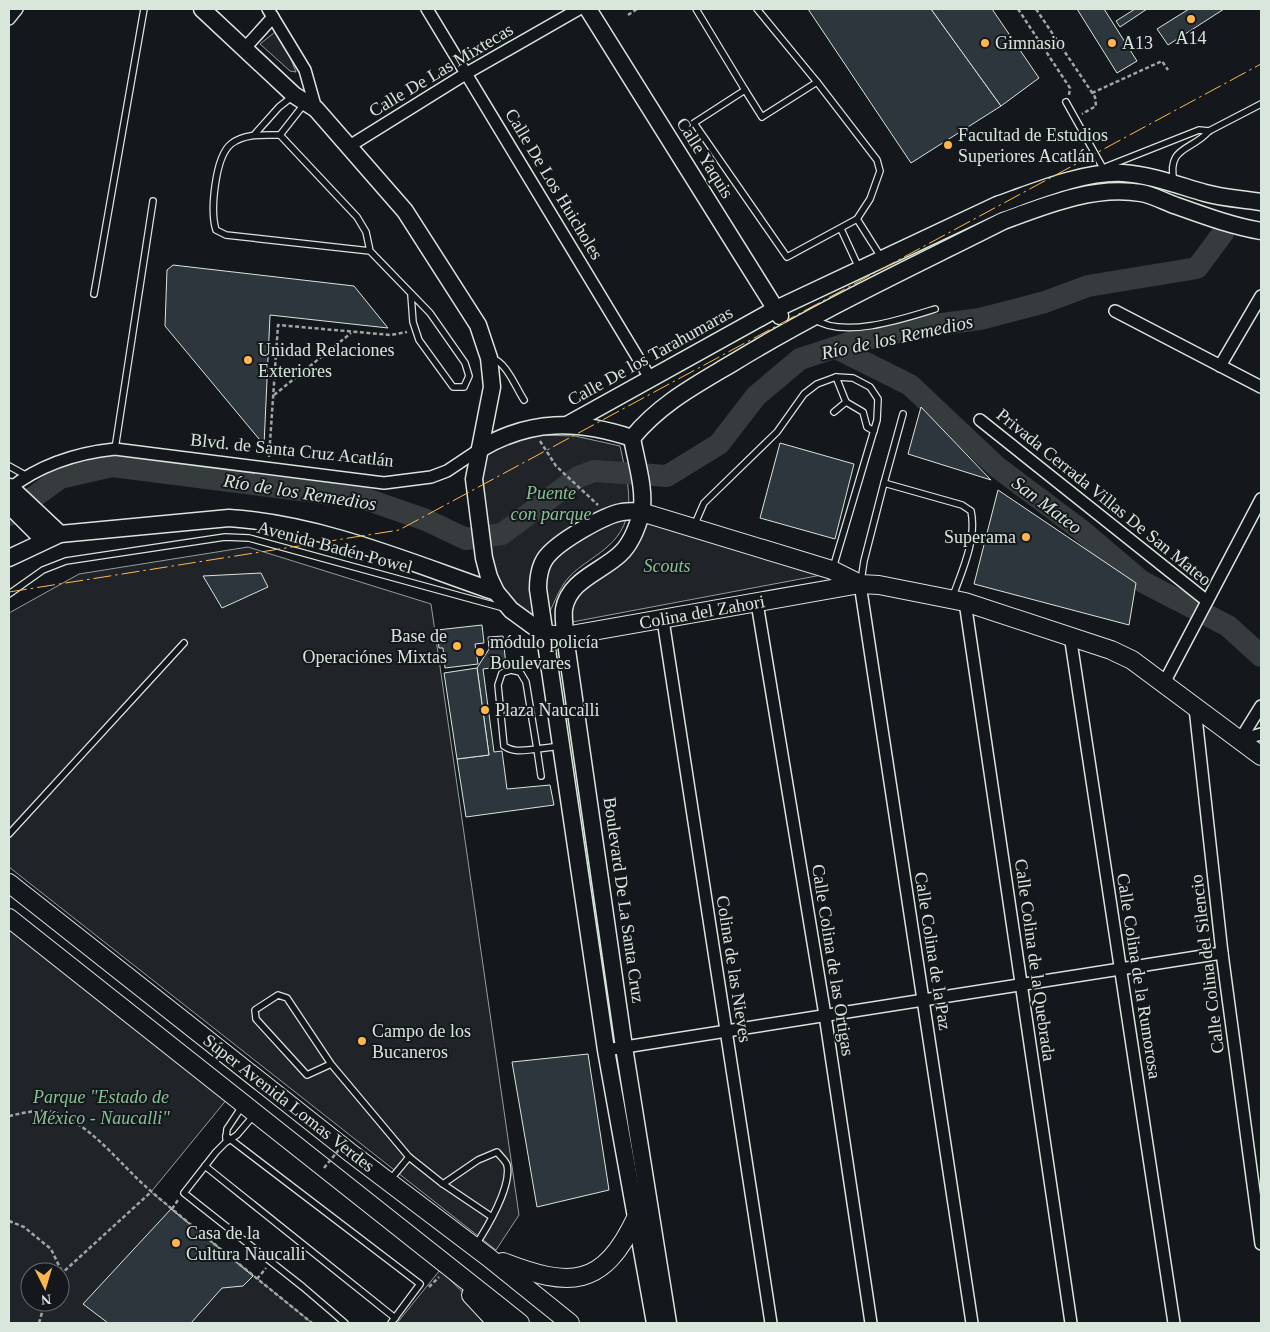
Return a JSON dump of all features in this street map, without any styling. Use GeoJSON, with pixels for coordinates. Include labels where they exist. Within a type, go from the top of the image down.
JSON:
{"type":"FeatureCollection","features":[{"type":"Feature","properties":{"kind":"main road"},"geometry":{"type":"LineString","coordinates":[[202,9],[305,102],[348,147],[415,225],[478,325],[489,358],[492,387],[474,479],[484,558],[489,578],[496,592],[511,610],[544,634]]}},
{"type":"Feature","properties":{"kind":"main road","name":"Calle Yaquis"},"geometry":{"type":"LineString","coordinates":[[588,9],[788,329]]}},
{"type":"Feature","properties":{"kind":"main road","name":"Calle De los Tarahumaras"},"geometry":{"type":"LineString","coordinates":[[567,425],[776,308],[997,205],[1098,172],[1145,176],[1204,193],[1261,202]]}},
{"type":"Feature","properties":{"kind":"main road"},"geometry":{"type":"LineString","coordinates":[[1261,231],[1235,227],[1142,193],[1110,192],[1083,196],[1003,221],[788,329],[674,398],[648,418],[632,438],[642,504],[693,528],[832,570],[860,584],[879,585],[959,600],[1112,650],[1132,660],[1261,756]]}},
{"type":"Feature","properties":{"kind":"main road","name":"Calle De los Tarahumaras"},"geometry":{"type":"LineString","coordinates":[[567,425],[613,432],[632,438]]}},
{"type":"Feature","properties":{"kind":"main road","name":"Blvd. de Santa Cruz Acatlán"},"geometry":{"type":"LineString","coordinates":[[480,449],[498,439],[535,426],[567,425]]}},
{"type":"Feature","properties":{"kind":"main road"},"geometry":{"type":"LineString","coordinates":[[11,494],[46,519],[52,537]]}},
{"type":"Feature","properties":{"kind":"main road"},"geometry":{"type":"LineString","coordinates":[[11,494],[30,526],[52,537]]}},
{"type":"Feature","properties":{"kind":"main road","name":"Boulevard De La Santa Cruz"},"geometry":{"type":"LineString","coordinates":[[642,504],[610,516],[574,536],[549,554],[538,577],[540,607],[606,1050],[636,1218],[665,1322]]}},
{"type":"Feature","properties":{"kind":"main road","name":"Boulevard De La Santa Cruz"},"geometry":{"type":"LineString","coordinates":[[642,504],[633,536],[620,554],[586,577],[568,598],[564,610],[566,636],[624,1047],[665,1322]]}},
{"type":"Feature","properties":{"kind":"main road"},"geometry":{"type":"LineString","coordinates":[[9,558],[52,537],[229,518],[257,520],[340,538],[496,592]]}},
{"type":"Feature","properties":{"kind":"main road","name":"Colina del Zahori"},"geometry":{"type":"LineString","coordinates":[[544,634],[566,636],[860,584]]}},
{"type":"Feature","properties":{"kind":"main road","name":"Súper Avenida Lomas Verdes"},"geometry":{"type":"LineString","coordinates":[[9,883],[570,1323]]}},
{"type":"Feature","properties":{"kind":"main road","name":"Súper Avenida Lomas Verdes"},"geometry":{"type":"LineString","coordinates":[[9,918],[520,1323]]}},
{"type":"Feature","properties":{"kind":"main road"},"geometry":{"type":"LineString","coordinates":[[481,1252],[542,1276],[559,1279],[573,1278],[600,1268],[613,1258],[624,1244],[636,1218]]}},
{"type":"Feature","properties":{"kind":"main road"},"geometry":{"type":"LineString","coordinates":[[447,1265],[496,1323]]}},
{"type":"Feature","properties":{"kind":"street"},"geometry":{"type":"LineString","coordinates":[[9,19],[17,9]]}},
{"type":"Feature","properties":{"kind":"street","name":"Calle De Los Huicholes"},"geometry":{"type":"LineString","coordinates":[[427,9],[650,378]]}},
{"type":"Feature","properties":{"kind":"street","name":"Calle De Las Mixtecas"},"geometry":{"type":"LineString","coordinates":[[348,147],[467,73],[579,9]]}},
{"type":"Feature","properties":{"kind":"street"},"geometry":{"type":"LineString","coordinates":[[245,48],[271,13],[305,70],[305,102]]}},
{"type":"Feature","properties":{"kind":"street"},"geometry":{"type":"LineString","coordinates":[[1220,366],[1261,296]]}},
{"type":"Feature","properties":{"kind":"street"},"geometry":{"type":"LineString","coordinates":[[1115,311],[1261,387]]}},
{"type":"Feature","properties":{"kind":"street","name":"Privada Cerrada Villas De San Mateo"},"geometry":{"type":"LineString","coordinates":[[980,420],[1205,605]]}},
{"type":"Feature","properties":{"kind":"street","name":"Blvd. de Santa Cruz Acatlán"},"geometry":{"type":"LineString","coordinates":[[11,494],[27,476],[60,460],[85,452],[115,449],[384,484],[408,482],[447,471],[480,449]]}},
{"type":"Feature","properties":{"kind":"street"},"geometry":{"type":"LineString","coordinates":[[1163,684],[1261,499]]}},
{"type":"Feature","properties":{"kind":"street","name":"Calle Colina de la Paz"},"geometry":{"type":"LineString","coordinates":[[860,584],[972,1323]]}},
{"type":"Feature","properties":{"kind":"street","name":"Calle Colina de la Quebrada"},"geometry":{"type":"LineString","coordinates":[[959,600],[1021,984],[1071,1323]]}},
{"type":"Feature","properties":{"kind":"street","name":"Calle Colina de las Ortigas"},"geometry":{"type":"LineString","coordinates":[[757,603],[825,1015],[871,1323]]}},
{"type":"Feature","properties":{"kind":"street","name":"Colina de las Nieves"},"geometry":{"type":"LineString","coordinates":[[662,620],[771,1323]]}},
{"type":"Feature","properties":{"kind":"street","name":"Calle Colina de la Rumorosa"},"geometry":{"type":"LineString","coordinates":[[1070,635],[1174,1323]]}},
{"type":"Feature","properties":{"kind":"street"},"geometry":{"type":"LineString","coordinates":[[1240,740],[1261,706]]}},
{"type":"Feature","properties":{"kind":"street","name":"Calle Colina del Silencio"},"geometry":{"type":"LineString","coordinates":[[1196,708],[1222,953],[1261,1244]]}},
{"type":"Feature","properties":{"kind":"street"},"geometry":{"type":"LineString","coordinates":[[1240,740],[1261,734]]}},
{"type":"Feature","properties":{"kind":"street"},"geometry":{"type":"LineString","coordinates":[[606,1050],[1222,953]]}},
{"type":"Feature","properties":{"kind":"lane"},"geometry":{"type":"LineString","coordinates":[[94,294],[144,9]]}},
{"type":"Feature","properties":{"kind":"lane"},"geometry":{"type":"LineString","coordinates":[[696,9],[762,117],[817,82]]}},
{"type":"Feature","properties":{"kind":"lane"},"geometry":{"type":"LineString","coordinates":[[745,90],[694,123],[787,257],[857,219],[870,199],[880,171],[877,160],[817,82],[756,9]]}},
{"type":"Feature","properties":{"kind":"lane"},"geometry":{"type":"LineString","coordinates":[[254,135],[279,107],[305,102]]}},
{"type":"Feature","properties":{"kind":"lane"},"geometry":{"type":"LineString","coordinates":[[280,136],[305,102]]}},
{"type":"Feature","properties":{"kind":"lane"},"geometry":{"type":"LineString","coordinates":[[1067,103],[1098,172],[1199,130],[1209,131]]}},
{"type":"Feature","properties":{"kind":"lane"},"geometry":{"type":"LineString","coordinates":[[1174,183],[1172,173],[1176,156],[1184,148],[1203,138],[1209,131],[1261,104]]}},
{"type":"Feature","properties":{"kind":"lane"},"geometry":{"type":"LineString","coordinates":[[370,251],[226,235],[216,230],[212,218],[219,167],[231,144],[254,135],[280,136],[357,216],[366,232],[370,251],[397,276],[411,295],[430,313],[465,363],[469,376],[464,387],[453,387],[419,340],[415,330],[411,295]]}},
{"type":"Feature","properties":{"kind":"lane"},"geometry":{"type":"LineString","coordinates":[[115,449],[153,201]]}},
{"type":"Feature","properties":{"kind":"lane"},"geometry":{"type":"LineString","coordinates":[[857,219],[882,259]]}},
{"type":"Feature","properties":{"kind":"lane"},"geometry":{"type":"LineString","coordinates":[[841,228],[860,269]]}},
{"type":"Feature","properties":{"kind":"lane"},"geometry":{"type":"LineString","coordinates":[[812,317],[823,325],[837,328],[895,322],[935,309]]}},
{"type":"Feature","properties":{"kind":"lane"},"geometry":{"type":"LineString","coordinates":[[489,358],[496,359],[504,368],[524,400]]}},
{"type":"Feature","properties":{"kind":"lane"},"geometry":{"type":"LineString","coordinates":[[836,377],[846,402],[863,412],[867,427],[874,432]]}},
{"type":"Feature","properties":{"kind":"lane"},"geometry":{"type":"LineString","coordinates":[[693,528],[704,503],[777,432],[804,394],[817,384],[836,377],[853,378],[870,387],[878,399],[874,432],[832,570]]}},
{"type":"Feature","properties":{"kind":"lane"},"geometry":{"type":"LineString","coordinates":[[834,412],[846,402]]}},
{"type":"Feature","properties":{"kind":"lane"},"geometry":{"type":"LineString","coordinates":[[860,584],[864,561],[903,414]]}},
{"type":"Feature","properties":{"kind":"lane"},"geometry":{"type":"LineString","coordinates":[[9,466],[27,476]]}},
{"type":"Feature","properties":{"kind":"lane"},"geometry":{"type":"LineString","coordinates":[[884,483],[962,505],[971,511],[973,522],[971,538],[959,600]]}},
{"type":"Feature","properties":{"kind":"lane","name":"Avenida Badén Powel"},"geometry":{"type":"LineString","coordinates":[[9,594],[43,570],[66,561],[225,537],[249,538],[511,610]]}},
{"type":"Feature","properties":{"kind":"lane"},"geometry":{"type":"LineString","coordinates":[[9,834],[184,643]]}},
{"type":"Feature","properties":{"kind":"lane"},"geometry":{"type":"LineString","coordinates":[[541,776],[537,749],[526,682],[520,672],[511,670],[502,673],[498,686],[504,746],[510,750],[517,751],[537,749],[561,746]]}},
{"type":"Feature","properties":{"kind":"lane"},"geometry":{"type":"LineString","coordinates":[[331,1064],[307,1075],[256,1020],[255,1010],[278,995],[287,998],[331,1064],[409,1157],[443,1184],[492,1217]]}},
{"type":"Feature","properties":{"kind":"lane"},"geometry":{"type":"LineString","coordinates":[[227,1139],[227,1129],[250,1108]]}},
{"type":"Feature","properties":{"kind":"lane"},"geometry":{"type":"LineString","coordinates":[[250,1108],[238,1136],[227,1139],[184,1193],[344,1323]]}},
{"type":"Feature","properties":{"kind":"lane"},"geometry":{"type":"LineString","coordinates":[[205,1166],[393,1321],[420,1284],[227,1139]]}},
{"type":"Feature","properties":{"kind":"lane"},"geometry":{"type":"LineString","coordinates":[[443,1184],[478,1160],[497,1152],[507,1164],[507,1182],[492,1217],[481,1252]]}},
{"type":"Feature","properties":{"kind":"lane"},"geometry":{"type":"LineString","coordinates":[[388,1181],[409,1157]]}},
{"type":"Feature","properties":{"kind":"path"},"geometry":{"type":"LineString","coordinates":[[628,14],[637,9]]}},
{"type":"Feature","properties":{"kind":"path"},"geometry":{"type":"LineString","coordinates":[[1018,9],[1070,88],[1067,103]]}},
{"type":"Feature","properties":{"kind":"path"},"geometry":{"type":"LineString","coordinates":[[1036,9],[1092,93],[1096,106],[1075,119]]}},
{"type":"Feature","properties":{"kind":"path"},"geometry":{"type":"LineString","coordinates":[[1092,93],[1162,61],[1168,70]]}},
{"type":"Feature","properties":{"kind":"path"},"geometry":{"type":"LineString","coordinates":[[269,469],[278,325],[391,335],[415,330]]}},
{"type":"Feature","properties":{"kind":"path"},"geometry":{"type":"LineString","coordinates":[[273,395],[352,332]]}},
{"type":"Feature","properties":{"kind":"path"},"geometry":{"type":"LineString","coordinates":[[535,426],[538,438],[556,466],[585,492]]}},
{"type":"Feature","properties":{"kind":"path"},"geometry":{"type":"LineString","coordinates":[[9,1116],[47,1109],[64,1116],[102,1143],[151,1192],[312,1323]]}},
{"type":"Feature","properties":{"kind":"path"},"geometry":{"type":"LineString","coordinates":[[324,1168],[346,1141]]}},
{"type":"Feature","properties":{"kind":"path"},"geometry":{"type":"LineString","coordinates":[[70,1265],[151,1192]]}},
{"type":"Feature","properties":{"kind":"path"},"geometry":{"type":"LineString","coordinates":[[9,1221],[24,1227],[51,1249],[56,1262]]}},
{"type":"Feature","properties":{"kind":"path"},"geometry":{"type":"LineString","coordinates":[[257,1279],[271,1262]]}},
{"type":"Feature","properties":{"kind":"green space"},"geometry":{"type":"Polygon","coordinates":[[[275,32],[284,41],[296,72],[290,71],[260,44],[275,32]]]}},
{"type":"Feature","properties":{"kind":"green space","name":"Puente con parque"},"geometry":{"type":"Polygon","coordinates":[[[542,435],[575,436],[620,446],[629,501],[624,526],[617,537],[569,577],[541,626],[524,614],[492,572],[482,503],[482,464],[489,451],[515,437],[542,435]]]}},
{"type":"Feature","properties":{"kind":"green space","name":"Scouts"},"geometry":{"type":"Polygon","coordinates":[[[648,521],[827,574],[572,622],[573,602],[584,587],[636,546],[648,521]]]}},
{"type":"Feature","properties":{"kind":"green space","name":"Campo de los Bucaneros"},"geometry":{"type":"Polygon","coordinates":[[[248,547],[431,604],[519,1215],[496,1250],[9,867],[9,613],[79,574],[248,547]]]}},
{"type":"Feature","properties":{"kind":"green space","name":"Parque \"Estado de México - Naucalli\""},"geometry":{"type":"Polygon","coordinates":[[[9,919],[232,1093],[151,1192],[312,1323],[9,1323],[9,919]]]}},
{"type":"Feature","properties":{"kind":"green space"},"geometry":{"type":"Polygon","coordinates":[[[440,1270],[494,1323],[397,1323],[440,1270]]]}},
{"type":"Feature","properties":{"kind":"building"},"geometry":{"type":"Polygon","coordinates":[[[808,9],[931,9],[1001,106],[911,163],[808,9]]]}},
{"type":"Feature","properties":{"kind":"building","name":"Gimnasio"},"geometry":{"type":"Polygon","coordinates":[[[931,9],[992,9],[1039,78],[1001,106],[931,9]]]}},
{"type":"Feature","properties":{"kind":"building","name":"A13"},"geometry":{"type":"Polygon","coordinates":[[[1077,9],[1104,9],[1137,61],[1117,73],[1077,9]]]}},
{"type":"Feature","properties":{"kind":"building"},"geometry":{"type":"Polygon","coordinates":[[[1135,9],[1147,9],[1120,27],[1116,21],[1135,9]]]}},
{"type":"Feature","properties":{"kind":"building","name":"A14"},"geometry":{"type":"Polygon","coordinates":[[[1189,9],[1224,9],[1168,45],[1157,29],[1189,9]]]}},
{"type":"Feature","properties":{"kind":"building"},"geometry":{"type":"Polygon","coordinates":[[[173,265],[354,286],[388,328],[270,315],[264,445],[165,326],[167,270],[173,265]]]}},
{"type":"Feature","properties":{"kind":"building"},"geometry":{"type":"Polygon","coordinates":[[[921,407],[991,480],[908,454],[921,407]]]}},
{"type":"Feature","properties":{"kind":"building"},"geometry":{"type":"Polygon","coordinates":[[[780,443],[854,464],[835,539],[760,518],[780,443]]]}},
{"type":"Feature","properties":{"kind":"building","name":"Superama"},"geometry":{"type":"Polygon","coordinates":[[[998,490],[1136,583],[1129,625],[974,584],[998,490]]]}},
{"type":"Feature","properties":{"kind":"building"},"geometry":{"type":"Polygon","coordinates":[[[261,573],[268,587],[222,608],[203,576],[261,573]]]}},
{"type":"Feature","properties":{"kind":"building","name":"Base de Operaciónes Mixtas"},"geometry":{"type":"Polygon","coordinates":[[[482,625],[484,643],[475,644],[478,664],[445,668],[443,648],[439,648],[437,630],[482,625]]]}},
{"type":"Feature","properties":{"kind":"building","name":"Plaza Naucalli"},"geometry":{"type":"Polygon","coordinates":[[[503,636],[506,666],[483,669],[494,752],[502,751],[507,789],[550,785],[554,805],[466,817],[457,759],[489,755],[477,668],[489,649],[488,637],[503,636]]]}},
{"type":"Feature","properties":{"kind":"building"},"geometry":{"type":"Polygon","coordinates":[[[477,668],[489,755],[457,759],[444,673],[477,668]]]}},
{"type":"Feature","properties":{"kind":"building"},"geometry":{"type":"Polygon","coordinates":[[[588,1054],[609,1190],[537,1207],[512,1062],[588,1054]]]}},
{"type":"Feature","properties":{"kind":"building","name":"Casa de la Cultura Naucalli"},"geometry":{"type":"Polygon","coordinates":[[[171,1209],[253,1276],[243,1286],[222,1288],[191,1323],[108,1323],[83,1304],[171,1209]]]}},
{"type":"Feature","properties":{"kind":"waterway","name":"Río de los Remedios"},"geometry":{"type":"LineString","coordinates":[[9,515],[60,478],[112,466],[363,498],[426,520],[466,539],[502,534],[578,477],[594,471],[667,476],[719,444],[756,396],[800,359],[852,342],[927,326],[980,319],[1045,302],[1088,286],[1197,268],[1223,233]]}},
{"type":"Feature","properties":{"kind":"waterway","name":"San Mateo"},"geometry":{"type":"LineString","coordinates":[[838,349],[910,385],[997,467],[1081,530],[1141,581],[1228,626],[1261,656]]}},
{"type":"Feature","properties":{"kind":"power"},"geometry":{"type":"LineString","coordinates":[[9,592],[399,530],[1261,64]]}},
{"type":"Feature","properties":{"kind":"place","name":"A14"},"geometry":{"type":"Point","coordinates":[1191,19]}},
{"type":"Feature","properties":{"kind":"place","name":"Gimnasio"},"geometry":{"type":"Point","coordinates":[985,43]}},
{"type":"Feature","properties":{"kind":"place","name":"A13"},"geometry":{"type":"Point","coordinates":[1112,43]}},
{"type":"Feature","properties":{"kind":"place","name":"Facultad de Estudios Superiores Acatlán"},"geometry":{"type":"Point","coordinates":[948,145]}},
{"type":"Feature","properties":{"kind":"place","name":"Unidad Relaciones Exteriores"},"geometry":{"type":"Point","coordinates":[248,360]}},
{"type":"Feature","properties":{"kind":"place","name":"Superama"},"geometry":{"type":"Point","coordinates":[1026,537]}},
{"type":"Feature","properties":{"kind":"place","name":"Base de Operaciónes Mixtas"},"geometry":{"type":"Point","coordinates":[457,646]}},
{"type":"Feature","properties":{"kind":"place","name":"módulo policía Boulevares"},"geometry":{"type":"Point","coordinates":[480,652]}},
{"type":"Feature","properties":{"kind":"place","name":"Plaza Naucalli"},"geometry":{"type":"Point","coordinates":[485,710]}},
{"type":"Feature","properties":{"kind":"place","name":"Campo de los Bucaneros"},"geometry":{"type":"Point","coordinates":[362,1041]}},
{"type":"Feature","properties":{"kind":"place","name":"Casa de la Cultura Naucalli"},"geometry":{"type":"Point","coordinates":[176,1243]}}]}
